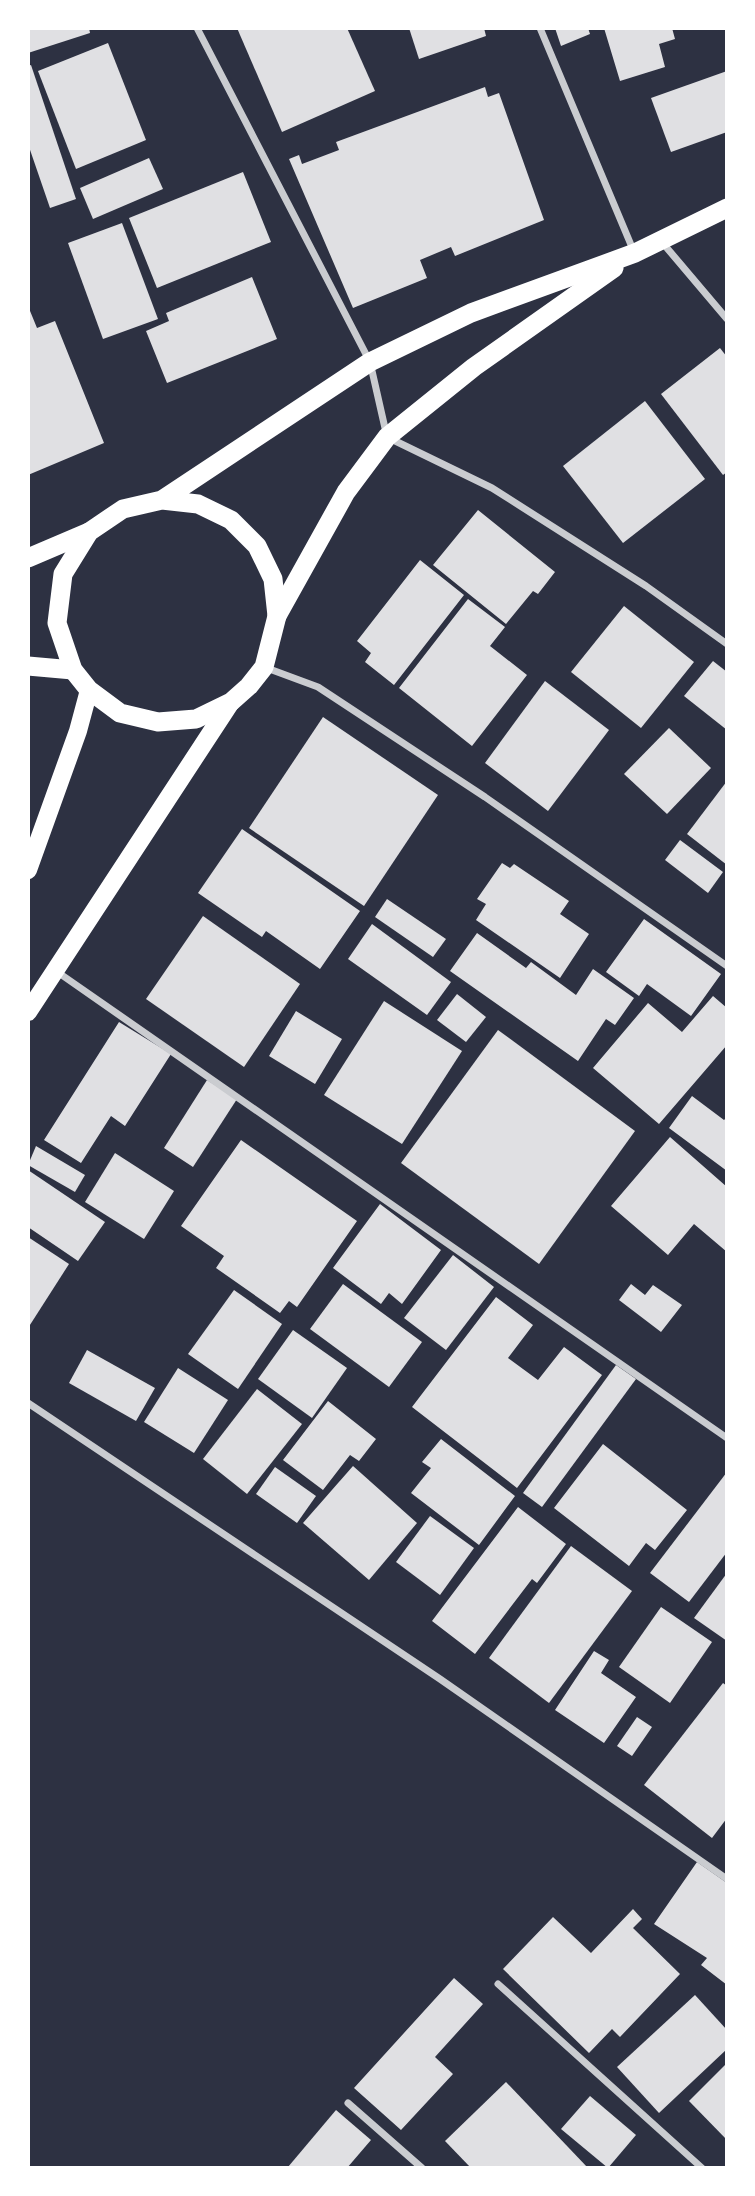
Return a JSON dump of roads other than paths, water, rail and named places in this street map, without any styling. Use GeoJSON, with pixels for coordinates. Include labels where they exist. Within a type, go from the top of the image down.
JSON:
{"type":"FeatureCollection","features":[{"type":"Feature","properties":{"kind":"highway"},"geometry":{"type":"LineString","coordinates":[[162,500],[370,362],[471,313],[635,253],[727,208]]}},
{"type":"Feature","properties":{"kind":"highway"},"geometry":{"type":"LineString","coordinates":[[89,532],[63,574],[57,623],[73,670],[89,690],[120,713],[158,722],[196,719],[231,702],[249,686],[264,667],[277,616],[346,492],[387,437],[474,367],[635,253]]}},
{"type":"Feature","properties":{"kind":"highway"},"geometry":{"type":"LineString","coordinates":[[28,558],[89,532],[123,509],[162,500],[198,504],[231,520],[257,546],[273,579],[277,616]]}},
{"type":"Feature","properties":{"kind":"highway"},"geometry":{"type":"LineString","coordinates":[[28,666],[73,670]]}},
{"type":"Feature","properties":{"kind":"main road"},"geometry":{"type":"LineString","coordinates":[[28,870],[78,731],[89,690]]}},
{"type":"Feature","properties":{"kind":"main road"},"geometry":{"type":"LineString","coordinates":[[28,1012],[231,702]]}},
{"type":"Feature","properties":{"kind":"street"},"geometry":{"type":"LineString","coordinates":[[197,28],[370,362],[387,437],[492,488],[646,586],[727,644]]}},
{"type":"Feature","properties":{"kind":"street"},"geometry":{"type":"LineString","coordinates":[[540,28],[635,253]]}},
{"type":"Feature","properties":{"kind":"street"},"geometry":{"type":"LineString","coordinates":[[660,241],[727,319]]}},
{"type":"Feature","properties":{"kind":"street"},"geometry":{"type":"LineString","coordinates":[[264,667],[318,687],[485,797],[727,966]]}},
{"type":"Feature","properties":{"kind":"street"},"geometry":{"type":"LineString","coordinates":[[55,971],[727,1438]]}},
{"type":"Feature","properties":{"kind":"street"},"geometry":{"type":"LineString","coordinates":[[28,1403],[440,1679],[727,1879]]}},
{"type":"Feature","properties":{"kind":"street"},"geometry":{"type":"LineString","coordinates":[[498,1984],[702,2168]]}},
{"type":"Feature","properties":{"kind":"street"},"geometry":{"type":"LineString","coordinates":[[348,2103],[422,2168]]}}]}
